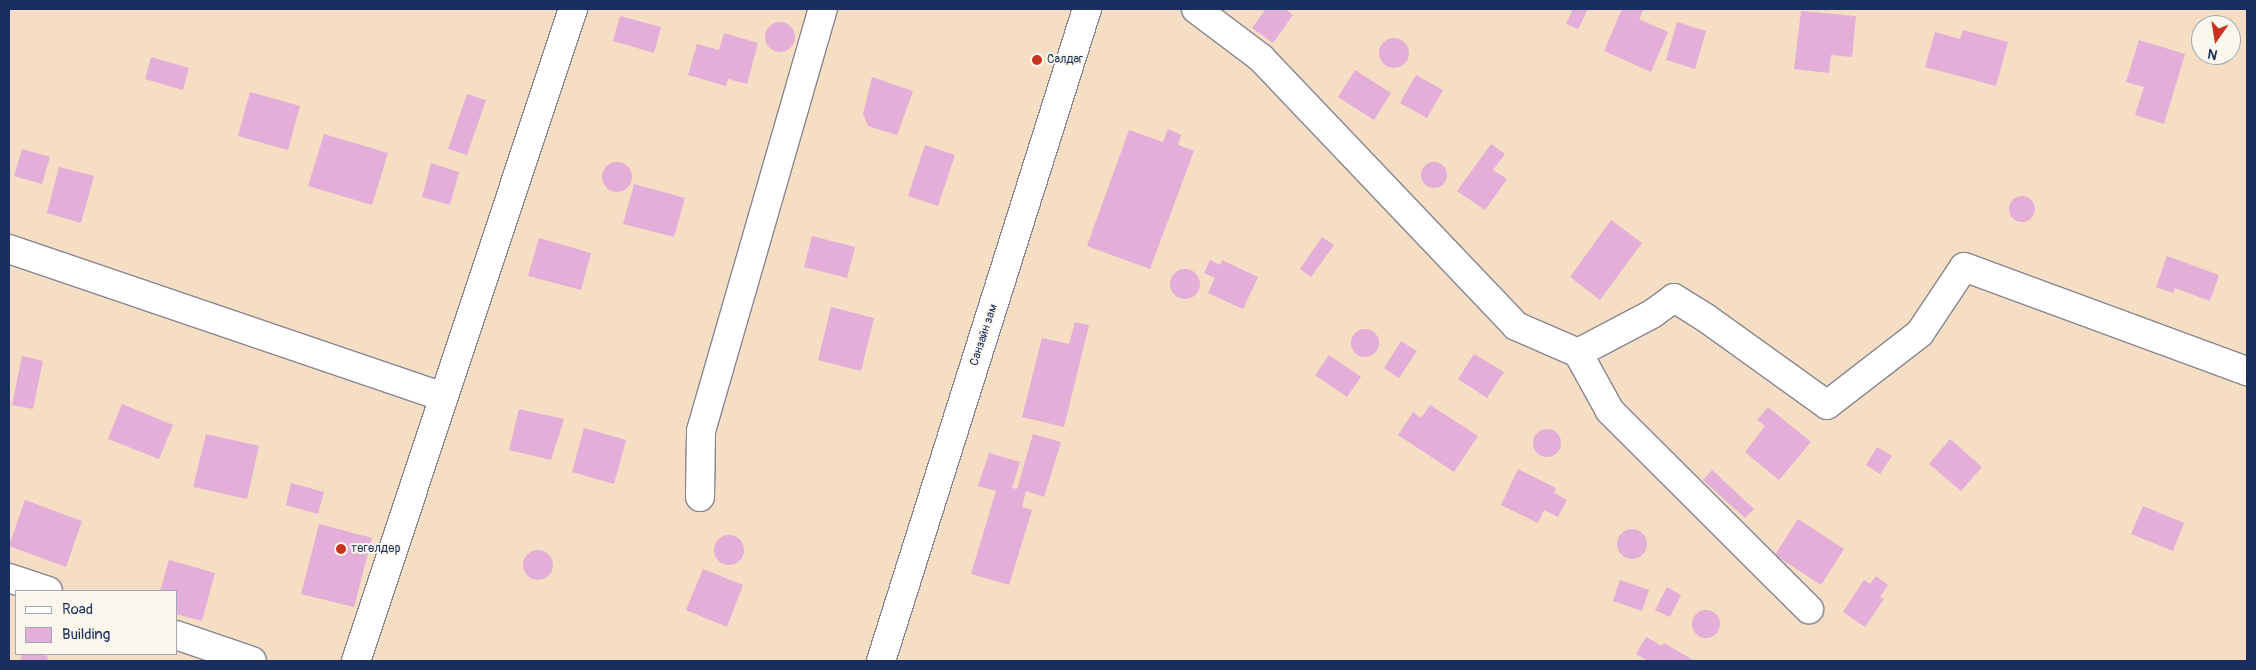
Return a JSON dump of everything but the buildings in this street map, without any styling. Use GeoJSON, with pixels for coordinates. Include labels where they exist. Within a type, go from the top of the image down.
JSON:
{"type":"FeatureCollection","features":[{"type":"Feature","properties":{"kind":"street"},"geometry":{"type":"LineString","coordinates":[[356,661],[573,9]]}},
{"type":"Feature","properties":{"kind":"street"},"geometry":{"type":"LineString","coordinates":[[700,497],[701,431],[823,9]]}},
{"type":"Feature","properties":{"kind":"street","name":"Санзайн зам"},"geometry":{"type":"LineString","coordinates":[[881,661],[1087,9]]}},
{"type":"Feature","properties":{"kind":"street"},"geometry":{"type":"LineString","coordinates":[[1196,9],[1261,58],[1516,326],[1578,353],[1610,412],[1809,609]]}},
{"type":"Feature","properties":{"kind":"street"},"geometry":{"type":"LineString","coordinates":[[9,249],[444,397]]}},
{"type":"Feature","properties":{"kind":"street"},"geometry":{"type":"LineString","coordinates":[[1578,353],[1652,314],[1674,298],[1706,318],[1827,405],[1920,333],[1964,267],[2247,372]]}},
{"type":"Feature","properties":{"kind":"street"},"geometry":{"type":"LineString","coordinates":[[9,578],[45,590]]}},
{"type":"Feature","properties":{"kind":"street"},"geometry":{"type":"LineString","coordinates":[[178,636],[252,661]]}},
{"type":"Feature","properties":{"kind":"place","name":"Салдаг"},"geometry":{"type":"Point","coordinates":[1037,60]}},
{"type":"Feature","properties":{"kind":"place","name":"төгөлдөр"},"geometry":{"type":"Point","coordinates":[341,549]}}]}
